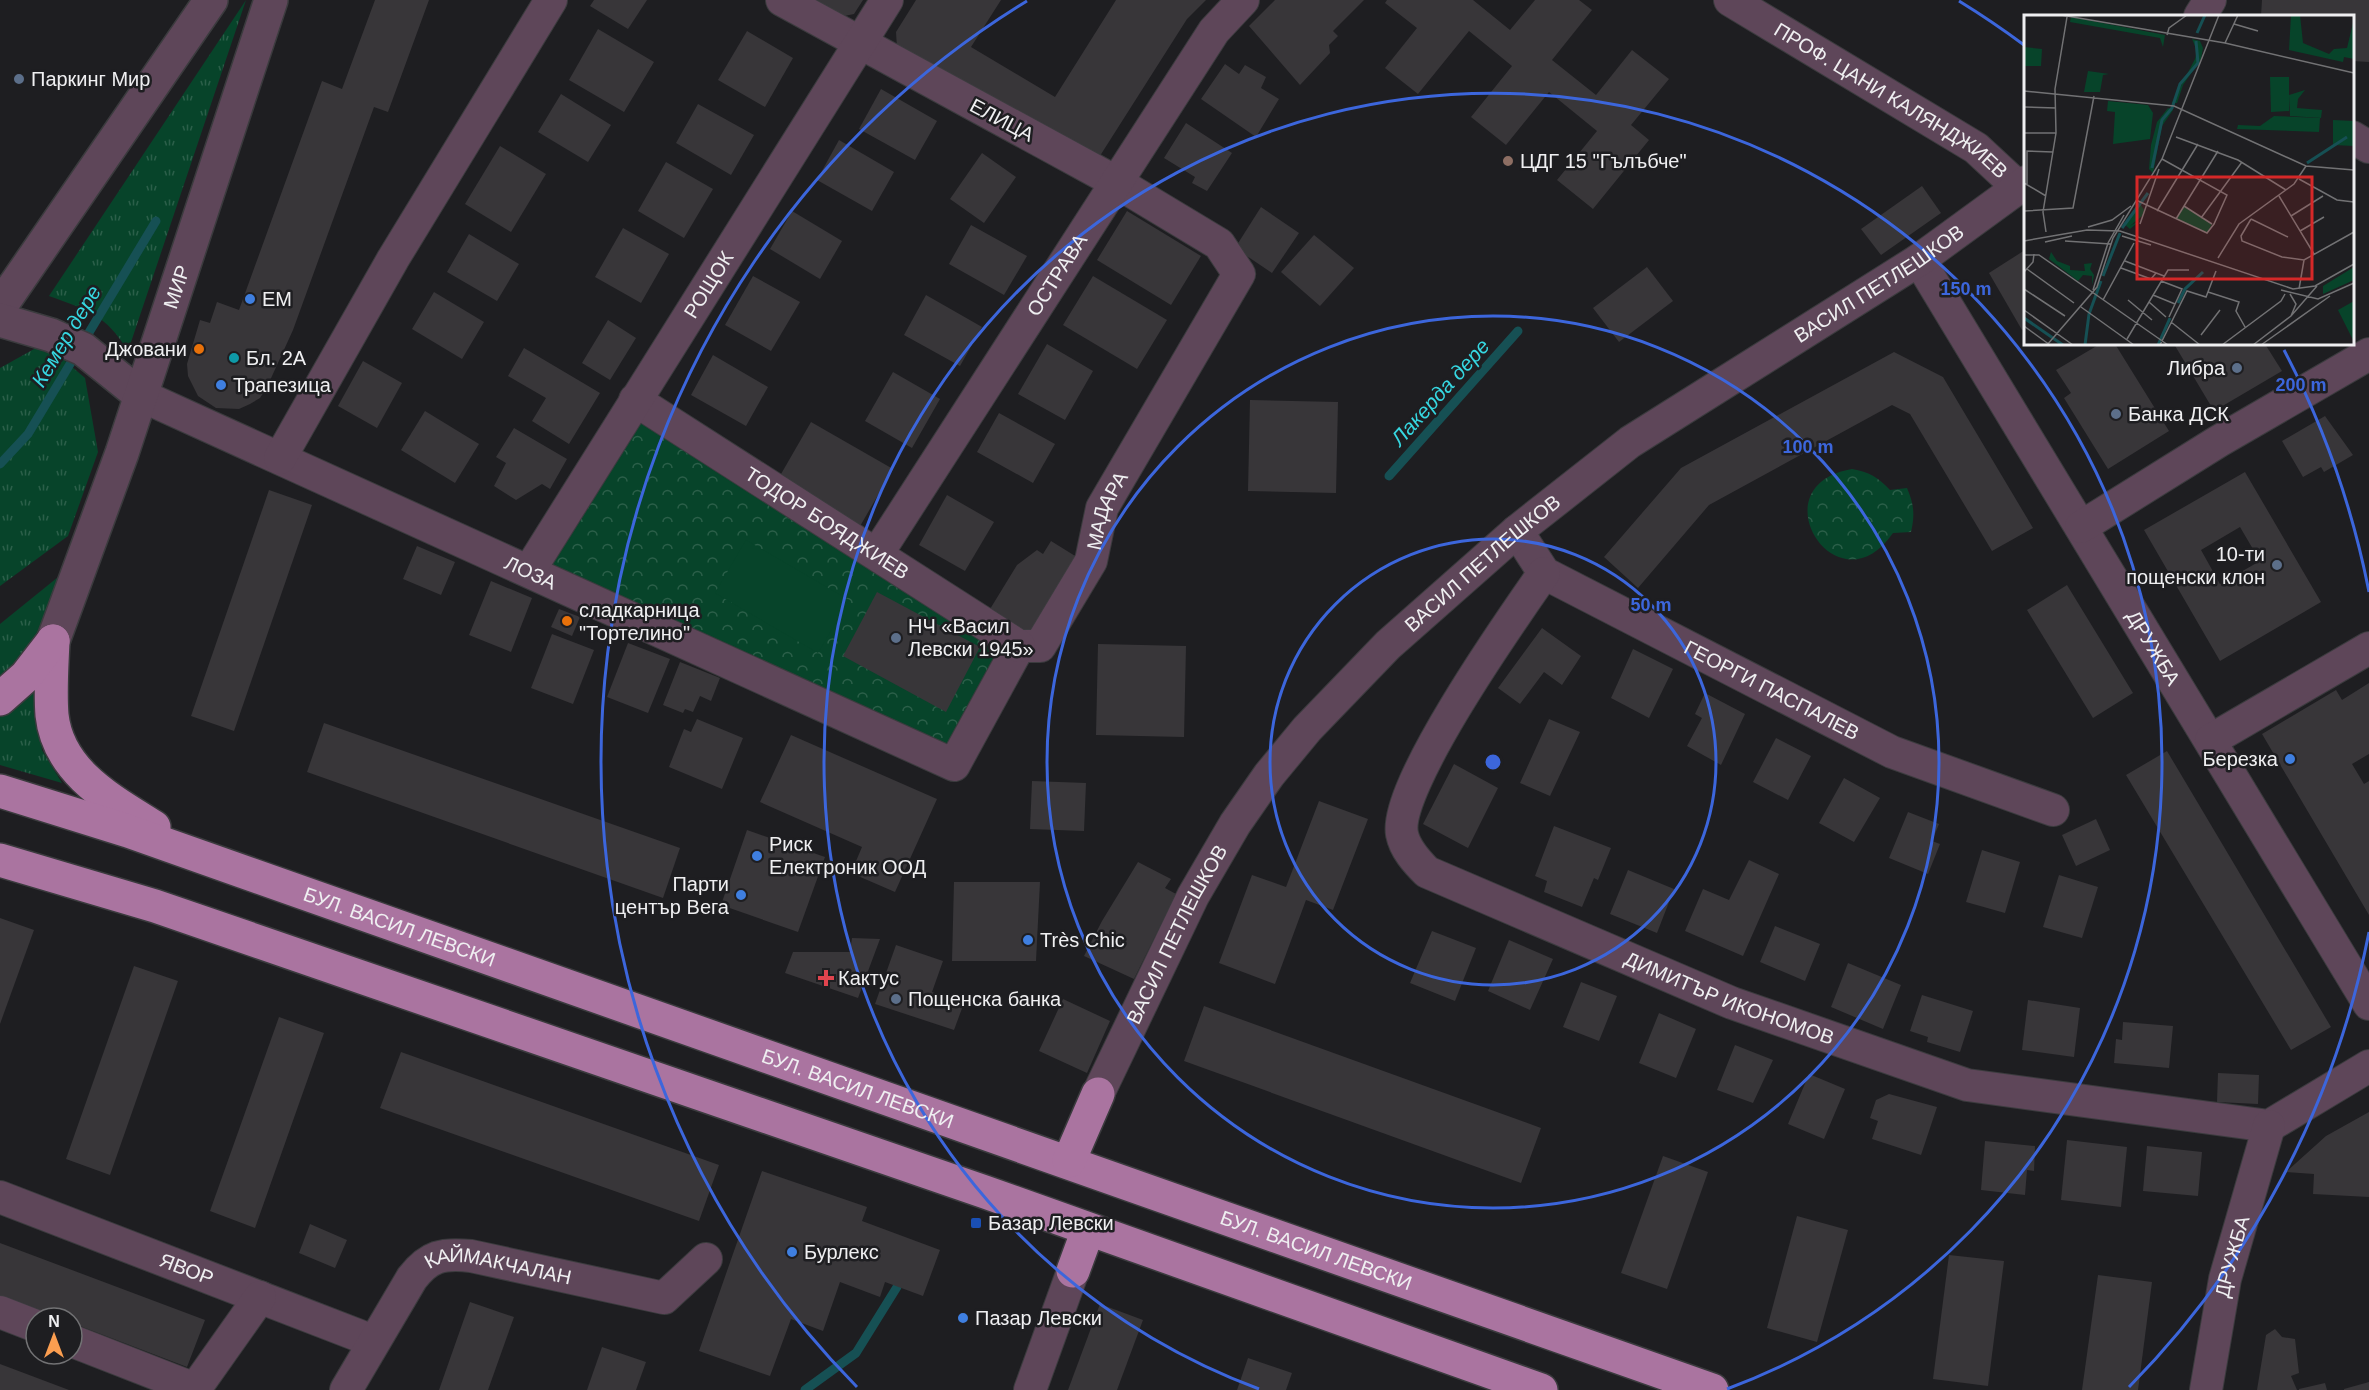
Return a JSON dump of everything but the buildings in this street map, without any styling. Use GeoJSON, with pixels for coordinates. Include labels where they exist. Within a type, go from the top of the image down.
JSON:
{"type":"FeatureCollection","features":[{"type":"Feature","properties":{"kind":"highway"},"geometry":{"type":"LineString","coordinates":[[0,699],[26,676],[53,641]]}},
{"type":"Feature","properties":{"kind":"highway"},"geometry":{"type":"LineString","coordinates":[[53,641],[52,718],[58,739],[77,770],[102,794],[204,859]]}},
{"type":"Feature","properties":{"kind":"highway","name":"БУЛ. ВАСИЛ ЛЕВСКИ"},"geometry":{"type":"LineString","coordinates":[[0,791],[128,831],[1069,1161],[1712,1390]]}},
{"type":"Feature","properties":{"kind":"highway"},"geometry":{"type":"LineString","coordinates":[[0,860],[166,910],[1541,1390]]}},
{"type":"Feature","properties":{"kind":"highway"},"geometry":{"type":"LineString","coordinates":[[1069,1161],[1098,1094]]}},
{"type":"Feature","properties":{"kind":"highway"},"geometry":{"type":"LineString","coordinates":[[1073,1271],[1088,1230]]}},
{"type":"Feature","properties":{"kind":"street"},"geometry":{"type":"LineString","coordinates":[[0,307],[211,0]]}},
{"type":"Feature","properties":{"kind":"street","name":"МИР"},"geometry":{"type":"LineString","coordinates":[[53,641],[91,540],[271,0]]}},
{"type":"Feature","properties":{"kind":"street"},"geometry":{"type":"LineString","coordinates":[[280,458],[393,259],[551,0]]}},
{"type":"Feature","properties":{"kind":"street","name":"ЕЛИЦА"},"geometry":{"type":"LineString","coordinates":[[782,0],[1116,182],[1220,244]]}},
{"type":"Feature","properties":{"kind":"street","name":"РОЩОК"},"geometry":{"type":"LineString","coordinates":[[529,571],[887,0]]}},
{"type":"Feature","properties":{"kind":"street","name":"ОСТРАВА"},"geometry":{"type":"LineString","coordinates":[[878,554],[1214,31],[1242,0]]}},
{"type":"Feature","properties":{"kind":"street","name":"ПРОФ. ЦАНИ КАЛЯНДЖИЕВ"},"geometry":{"type":"LineString","coordinates":[[1730,0],[1976,148],[2022,184]]}},
{"type":"Feature","properties":{"kind":"street"},"geometry":{"type":"LineString","coordinates":[[2201,15],[2210,0]]}},
{"type":"Feature","properties":{"kind":"street"},"geometry":{"type":"LineString","coordinates":[[2354,138],[2369,147]]}},
{"type":"Feature","properties":{"kind":"street","name":"ВАСИЛ ПЕТЛЕШКОВ"},"geometry":{"type":"LineString","coordinates":[[1098,1094],[1193,896],[1235,824],[1269,775],[1307,729],[1388,645],[1516,531],[1630,442],[1919,260],[2022,184]]}},
{"type":"Feature","properties":{"kind":"street","name":"МАДАРА"},"geometry":{"type":"LineString","coordinates":[[1019,646],[1040,646],[1091,561],[1102,508],[1239,274],[1220,244]]}},
{"type":"Feature","properties":{"kind":"street","name":"ДРУЖБА"},"geometry":{"type":"LineString","coordinates":[[1919,260],[2369,1004]]}},
{"type":"Feature","properties":{"kind":"street"},"geometry":{"type":"LineString","coordinates":[[0,320],[51,335],[83,349],[140,394]]}},
{"type":"Feature","properties":{"kind":"street"},"geometry":{"type":"LineString","coordinates":[[2081,527],[2219,441],[2369,354]]}},
{"type":"Feature","properties":{"kind":"street","name":"ЛОЗА"},"geometry":{"type":"LineString","coordinates":[[140,394],[954,765],[1019,646]]}},
{"type":"Feature","properties":{"kind":"street","name":"ТОДОР БОЯДЖИЕВ"},"geometry":{"type":"LineString","coordinates":[[635,400],[1019,646]]}},
{"type":"Feature","properties":{"kind":"street","name":"ГЕОРГИ ПАСПАЛЕВ"},"geometry":{"type":"LineString","coordinates":[[1516,531],[1544,573],[1892,752],[2053,810]]}},
{"type":"Feature","properties":{"kind":"street","name":"ДИМИТЪР ИКОНОМОВ"},"geometry":{"type":"LineString","coordinates":[[1544,573],[1455,705],[1406,803],[1402,832],[1412,858],[1427,872],[1732,1003],[1967,1085],[2269,1126]]}},
{"type":"Feature","properties":{"kind":"street"},"geometry":{"type":"LineString","coordinates":[[2211,740],[2369,648]]}},
{"type":"Feature","properties":{"kind":"street"},"geometry":{"type":"LineString","coordinates":[[2269,1126],[2369,1066]]}},
{"type":"Feature","properties":{"kind":"street","name":"ДРУЖБА"},"geometry":{"type":"LineString","coordinates":[[2206,1390],[2225,1279],[2269,1126]]}},
{"type":"Feature","properties":{"kind":"street","name":"ЯВОР"},"geometry":{"type":"LineString","coordinates":[[0,1197],[373,1341]]}},
{"type":"Feature","properties":{"kind":"street","name":"КАЙМАКЧАЛАН"},"geometry":{"type":"LineString","coordinates":[[346,1390],[412,1278],[424,1263],[439,1257],[471,1256],[664,1298],[706,1258]]}},
{"type":"Feature","properties":{"kind":"street"},"geometry":{"type":"LineString","coordinates":[[1030,1390],[1073,1271]]}},
{"type":"Feature","properties":{"kind":"street"},"geometry":{"type":"LineString","coordinates":[[84,1346],[195,1389],[260,1297]]}},
{"type":"Feature","properties":{"kind":"street"},"geometry":{"type":"LineString","coordinates":[[0,1312],[24,1321]]}},
{"type":"Feature","properties":{"kind":"green space"},"geometry":{"type":"Polygon","coordinates":[[[246,0],[128,351],[104,321],[75,305],[49,296],[246,0]]]}},
{"type":"Feature","properties":{"kind":"green space"},"geometry":{"type":"Polygon","coordinates":[[[36,348],[64,360],[85,378],[98,452],[68,536],[0,586],[0,368],[36,348]]]}},
{"type":"Feature","properties":{"kind":"green space"},"geometry":{"type":"Polygon","coordinates":[[[635,400],[1019,646],[954,765],[529,571],[635,400]]]}},
{"type":"Feature","properties":{"kind":"green space"},"geometry":{"type":"Polygon","coordinates":[[[1852,469],[1873,476],[1890,490],[1907,488],[1913,515],[1911,532],[1893,533],[1871,554],[1849,559],[1830,553],[1816,537],[1808,518],[1810,497],[1824,480],[1852,469]]]}},
{"type":"Feature","properties":{"kind":"green space"},"geometry":{"type":"Polygon","coordinates":[[[746,540],[849,600],[818,653],[715,593],[746,540]]]}},
{"type":"Feature","properties":{"kind":"green space"},"geometry":{"type":"Polygon","coordinates":[[[68,569],[44,630],[0,678],[0,624],[68,569]]]}},
{"type":"Feature","properties":{"kind":"green space"},"geometry":{"type":"Polygon","coordinates":[[[41,672],[37,711],[42,750],[62,783],[0,765],[0,717],[12,709],[41,672]]]}},
{"type":"Feature","properties":{"kind":"waterway","name":"Кемер дере"},"geometry":{"type":"LineString","coordinates":[[0,464],[28,434],[156,221]]}},
{"type":"Feature","properties":{"kind":"waterway","name":"Лакерда дере"},"geometry":{"type":"LineString","coordinates":[[1389,476],[1518,331]]}},
{"type":"Feature","properties":{"kind":"waterway","name":"Лакерда дере"},"geometry":{"type":"LineString","coordinates":[[805,1390],[856,1353],[897,1287]]}},
{"type":"Feature","properties":{"kind":"place","name":"Паркинг Мир"},"geometry":{"type":"Point","coordinates":[19,79]}},
{"type":"Feature","properties":{"kind":"place","name":"ЦДГ 15 \"Гълъбче\""},"geometry":{"type":"Point","coordinates":[1508,161]}},
{"type":"Feature","properties":{"kind":"place","name":"ЕМ"},"geometry":{"type":"Point","coordinates":[250,299]}},
{"type":"Feature","properties":{"kind":"place","name":"Джовани"},"geometry":{"type":"Point","coordinates":[199,349]}},
{"type":"Feature","properties":{"kind":"place","name":"Бл. 2А"},"geometry":{"type":"Point","coordinates":[234,358]}},
{"type":"Feature","properties":{"kind":"place","name":"Либра"},"geometry":{"type":"Point","coordinates":[2237,368]}},
{"type":"Feature","properties":{"kind":"place","name":"Трапезица"},"geometry":{"type":"Point","coordinates":[221,385]}},
{"type":"Feature","properties":{"kind":"place","name":"Банка ДСК"},"geometry":{"type":"Point","coordinates":[2116,414]}},
{"type":"Feature","properties":{"kind":"place","name":"10-ти пощенски клон"},"geometry":{"type":"Point","coordinates":[2277,565]}},
{"type":"Feature","properties":{"kind":"place","name":"сладкарница \"Тортелино\""},"geometry":{"type":"Point","coordinates":[567,621]}},
{"type":"Feature","properties":{"kind":"place","name":"НЧ «Васил Левски 1945»"},"geometry":{"type":"Point","coordinates":[896,638]}},
{"type":"Feature","properties":{"kind":"place","name":"Березка"},"geometry":{"type":"Point","coordinates":[2290,759]}},
{"type":"Feature","properties":{"kind":"place","name":"Риск Електроник ООД"},"geometry":{"type":"Point","coordinates":[757,856]}},
{"type":"Feature","properties":{"kind":"place","name":"Парти център Вега"},"geometry":{"type":"Point","coordinates":[741,895]}},
{"type":"Feature","properties":{"kind":"place","name":"Très Chic"},"geometry":{"type":"Point","coordinates":[1028,940]}},
{"type":"Feature","properties":{"kind":"place","name":"Кактус"},"geometry":{"type":"Point","coordinates":[826,978]}},
{"type":"Feature","properties":{"kind":"place","name":"Пощенска банка"},"geometry":{"type":"Point","coordinates":[896,999]}},
{"type":"Feature","properties":{"kind":"place","name":"Базар Левски"},"geometry":{"type":"Point","coordinates":[976,1223]}},
{"type":"Feature","properties":{"kind":"place","name":"Бурлекс"},"geometry":{"type":"Point","coordinates":[792,1252]}},
{"type":"Feature","properties":{"kind":"place","name":"Пазар Левски"},"geometry":{"type":"Point","coordinates":[963,1318]}}]}
